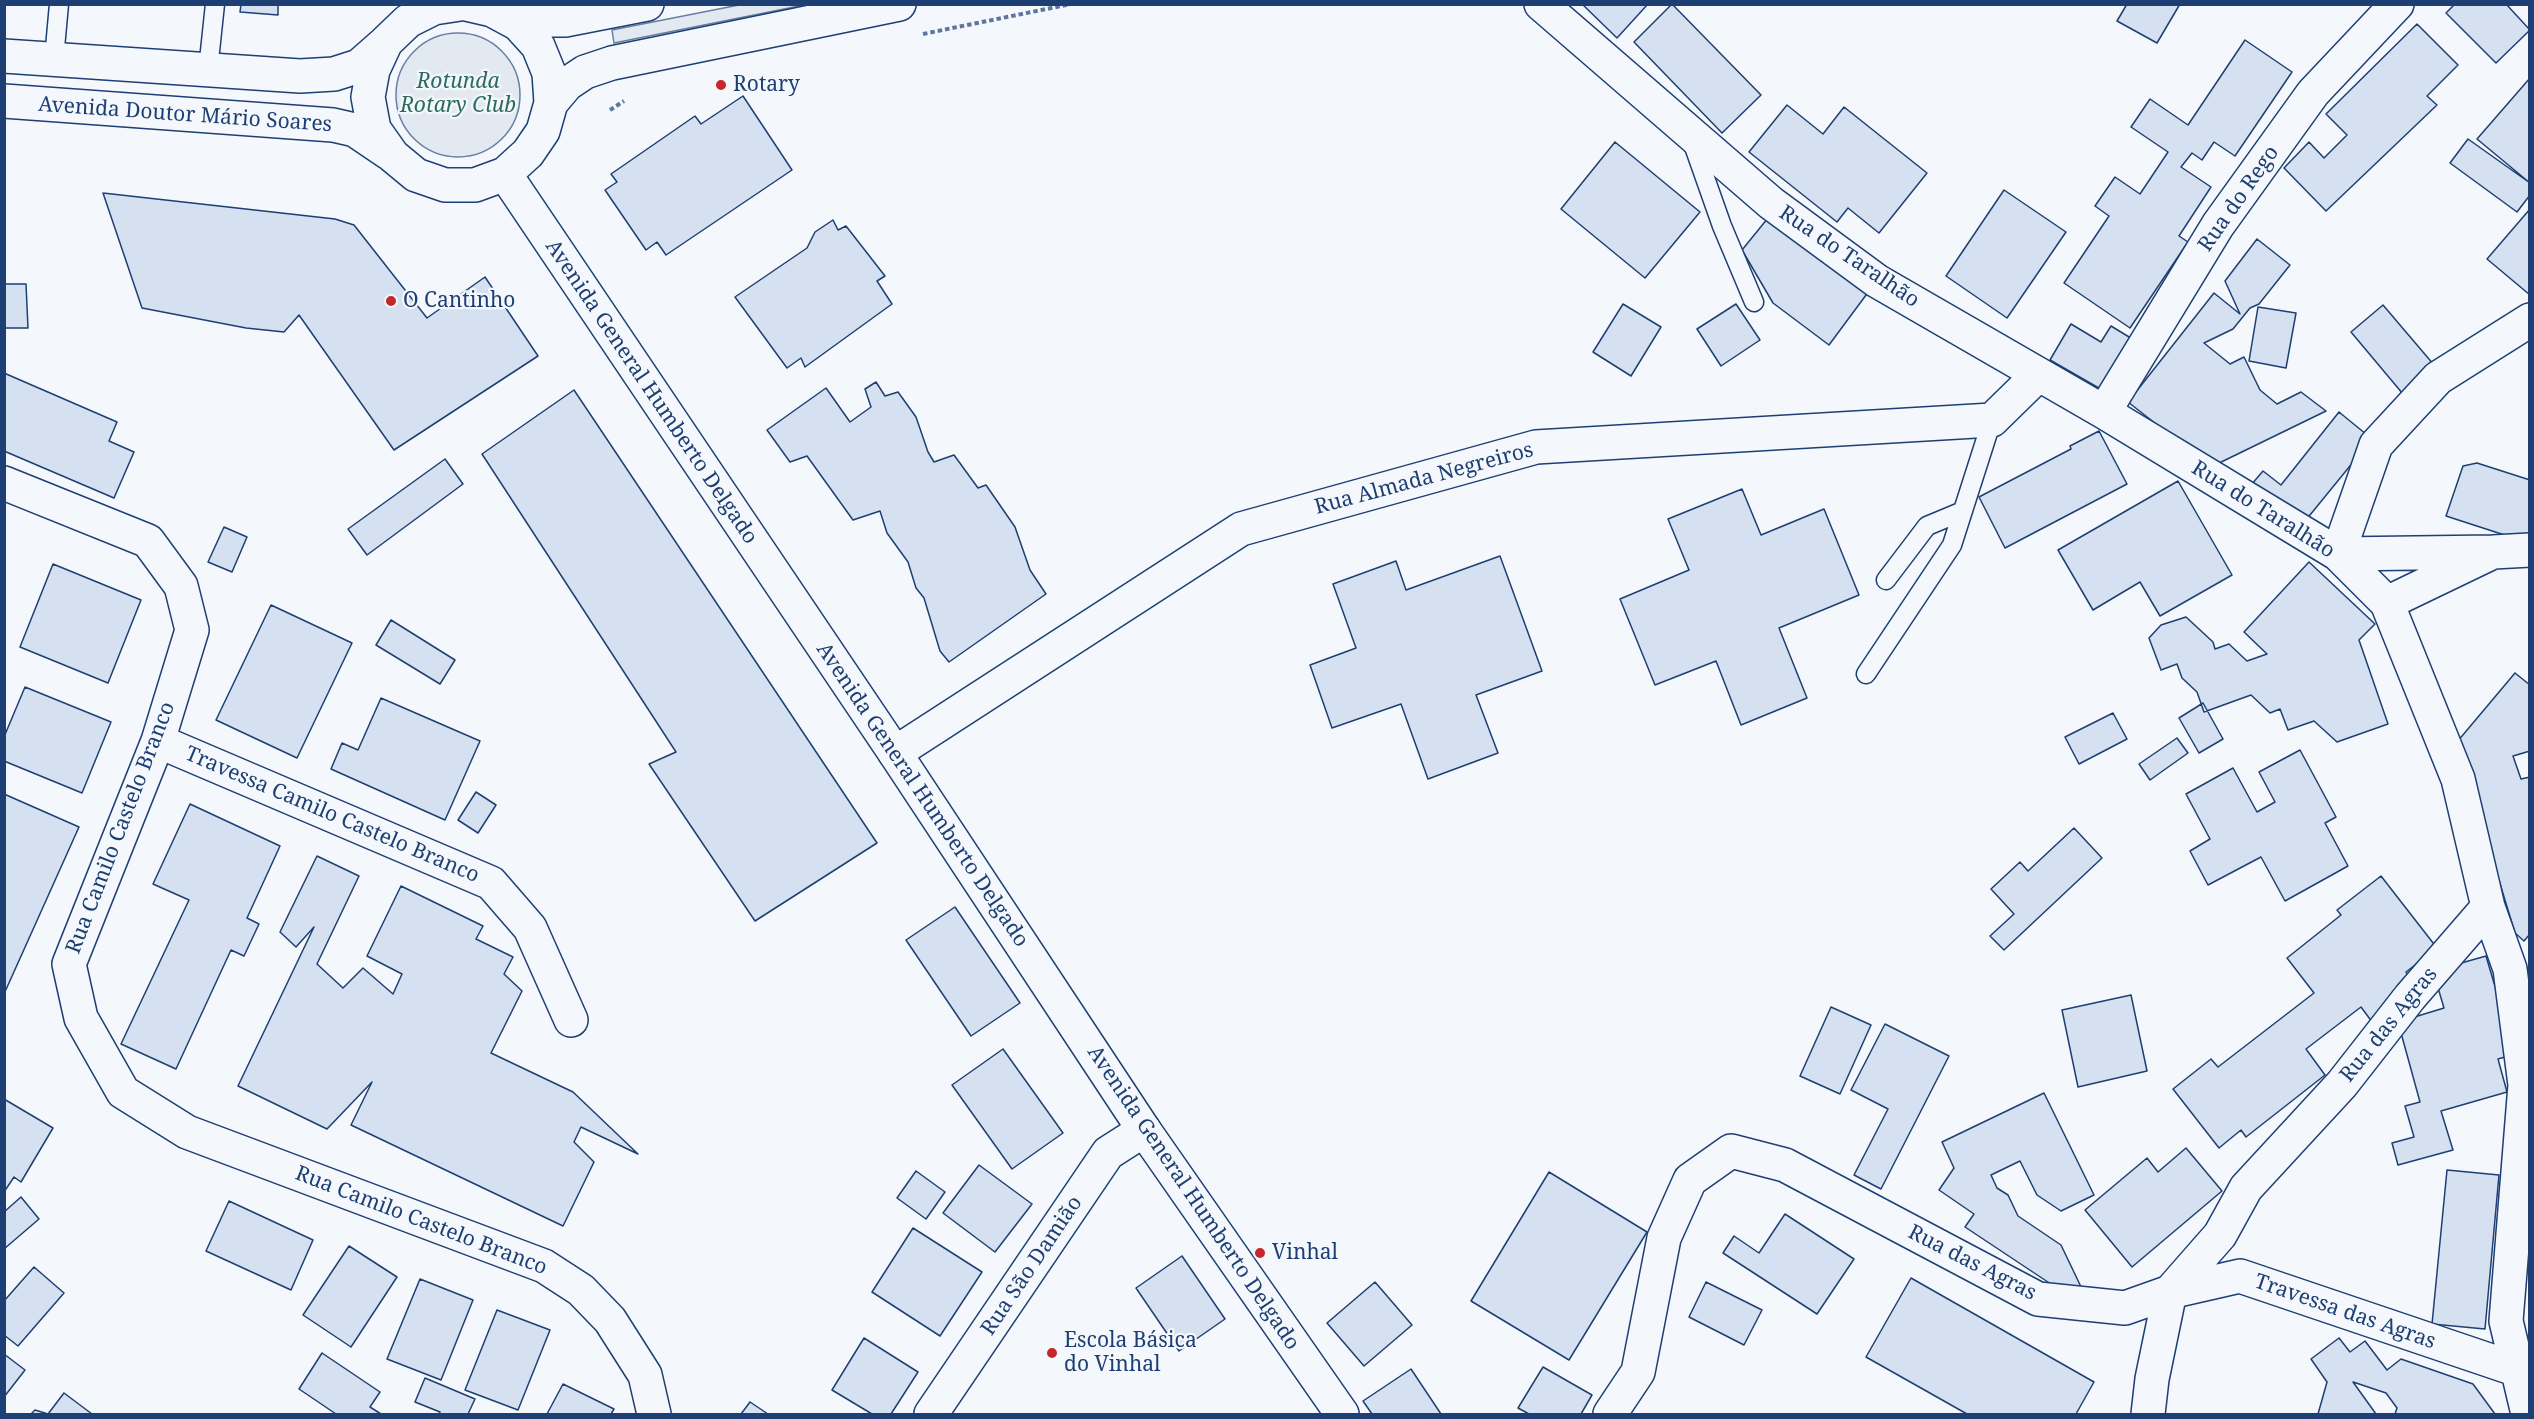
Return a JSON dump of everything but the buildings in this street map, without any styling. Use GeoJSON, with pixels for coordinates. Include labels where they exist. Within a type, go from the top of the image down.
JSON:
{"type":"FeatureCollection","features":[{"type":"Feature","properties":{"kind":"street"},"geometry":{"type":"LineString","coordinates":[[4,56],[300,76],[334,74],[359,66],[397,23],[434,8],[460,4]]}},
{"type":"Feature","properties":{"kind":"street"},"geometry":{"type":"LineString","coordinates":[[479,7],[531,20],[566,20],[647,4]]}},
{"type":"Feature","properties":{"kind":"street"},"geometry":{"type":"LineString","coordinates":[[551,103],[567,84],[585,72],[612,63],[899,4]]}},
{"type":"Feature","properties":{"kind":"street","name":"Rua do Taralhão"},"geometry":{"type":"LineString","coordinates":[[1541,4],[1772,204],[1877,280],[2104,412],[2338,554],[2387,603],[2458,779],[2488,907],[2510,969],[2525,1085],[2506,1321],[2528,1414]]}},
{"type":"Feature","properties":{"kind":"street","name":"Rua do Rego"},"geometry":{"type":"LineString","coordinates":[[2104,412],[2218,225],[2313,93],[2397,4]]}},
{"type":"Feature","properties":{"kind":"street"},"geometry":{"type":"LineString","coordinates":[[397,23],[373,70],[368,97],[374,129],[393,156],[416,175],[445,185],[475,184],[505,174],[528,153],[543,131],[551,103],[549,74],[538,46],[518,24],[479,7]]}},
{"type":"Feature","properties":{"kind":"street","name":"Avenida Doutor Mário Soares"},"geometry":{"type":"LineString","coordinates":[[4,101],[333,125],[355,130],[393,156]]}},
{"type":"Feature","properties":{"kind":"street","name":"Avenida General Humberto Delgado"},"geometry":{"type":"LineString","coordinates":[[505,174],[895,753],[1144,1130],[1342,1414]]}},
{"type":"Feature","properties":{"kind":"street"},"geometry":{"type":"LineString","coordinates":[[2529,320],[2438,378],[2376,445],[2338,554],[2529,550]]}},
{"type":"Feature","properties":{"kind":"street"},"geometry":{"type":"LineString","coordinates":[[1992,420],[2038,375]]}},
{"type":"Feature","properties":{"kind":"street","name":"Rua Almada Negreiros"},"geometry":{"type":"LineString","coordinates":[[895,753],[1241,529],[1536,447],[1992,420]]}},
{"type":"Feature","properties":{"kind":"street","name":"Rua Camilo Castelo Branco"},"geometry":{"type":"LineString","coordinates":[[4,483],[148,541],[181,586],[192,630],[158,741],[69,964],[81,1018],[123,1092],[187,1132],[543,1266],[581,1290],[610,1320],[645,1375],[654,1414]]}},
{"type":"Feature","properties":{"kind":"street"},"geometry":{"type":"LineString","coordinates":[[2387,603],[2493,552]]}},
{"type":"Feature","properties":{"kind":"street","name":"Travessa Camilo Castelo Branco"},"geometry":{"type":"LineString","coordinates":[[158,741],[491,883],[530,928],[571,1020]]}},
{"type":"Feature","properties":{"kind":"street","name":"Rua das Agras"},"geometry":{"type":"LineString","coordinates":[[1611,1414],[1638,1372],[1664,1238],[1690,1180],[1731,1151],[1785,1165],[2038,1299],[2126,1308],[2170,1292],[2220,1235],[2246,1188],[2342,1084],[2410,997],[2488,907]]}},
{"type":"Feature","properties":{"kind":"street"},"geometry":{"type":"LineString","coordinates":[[2510,969],[2529,944]]}},
{"type":"Feature","properties":{"kind":"street","name":"Rua São Damião"},"geometry":{"type":"LineString","coordinates":[[931,1414],[1108,1153],[1144,1130]]}},
{"type":"Feature","properties":{"kind":"street","name":"Travessa das Agras"},"geometry":{"type":"LineString","coordinates":[[2170,1292],[2240,1276],[2518,1370]]}},
{"type":"Feature","properties":{"kind":"street"},"geometry":{"type":"LineString","coordinates":[[2148,1414],[2152,1379],[2170,1292]]}},
{"type":"Feature","properties":{"kind":"lane"},"geometry":{"type":"LineString","coordinates":[[54,59],[59,4]]}},
{"type":"Feature","properties":{"kind":"lane"},"geometry":{"type":"LineString","coordinates":[[208,70],[215,4]]}},
{"type":"Feature","properties":{"kind":"lane"},"geometry":{"type":"LineString","coordinates":[[1689,134],[1722,226],[1754,302]]}},
{"type":"Feature","properties":{"kind":"lane"},"geometry":{"type":"LineString","coordinates":[[1866,674],[1952,545],[1992,420]]}},
{"type":"Feature","properties":{"kind":"lane"},"geometry":{"type":"LineString","coordinates":[[1886,580],[1927,526],[1963,511]]}},
{"type":"Feature","properties":{"kind":"green space"},"geometry":{"type":"Polygon","coordinates":[[[739,5],[804,5],[614,43],[612,30],[739,5]]]}},
{"type":"Feature","properties":{"kind":"green space","name":"Rotunda Rotary Club"},"geometry":{"type":"Polygon","coordinates":[[[458,33],[482,38],[502,51],[515,71],[520,95],[515,119],[502,139],[482,152],[458,157],[434,152],[414,139],[401,119],[396,95],[401,71],[414,51],[434,38],[458,33]]]}},
{"type":"Feature","properties":{"kind":"place","name":"Rotary"},"geometry":{"type":"Point","coordinates":[721,85]}},
{"type":"Feature","properties":{"kind":"place","name":"O Cantinho"},"geometry":{"type":"Point","coordinates":[391,301]}},
{"type":"Feature","properties":{"kind":"place","name":"Vinhal"},"geometry":{"type":"Point","coordinates":[1260,1253]}},
{"type":"Feature","properties":{"kind":"place","name":"Escola Básica do Vinhal"},"geometry":{"type":"Point","coordinates":[1052,1353]}}]}
